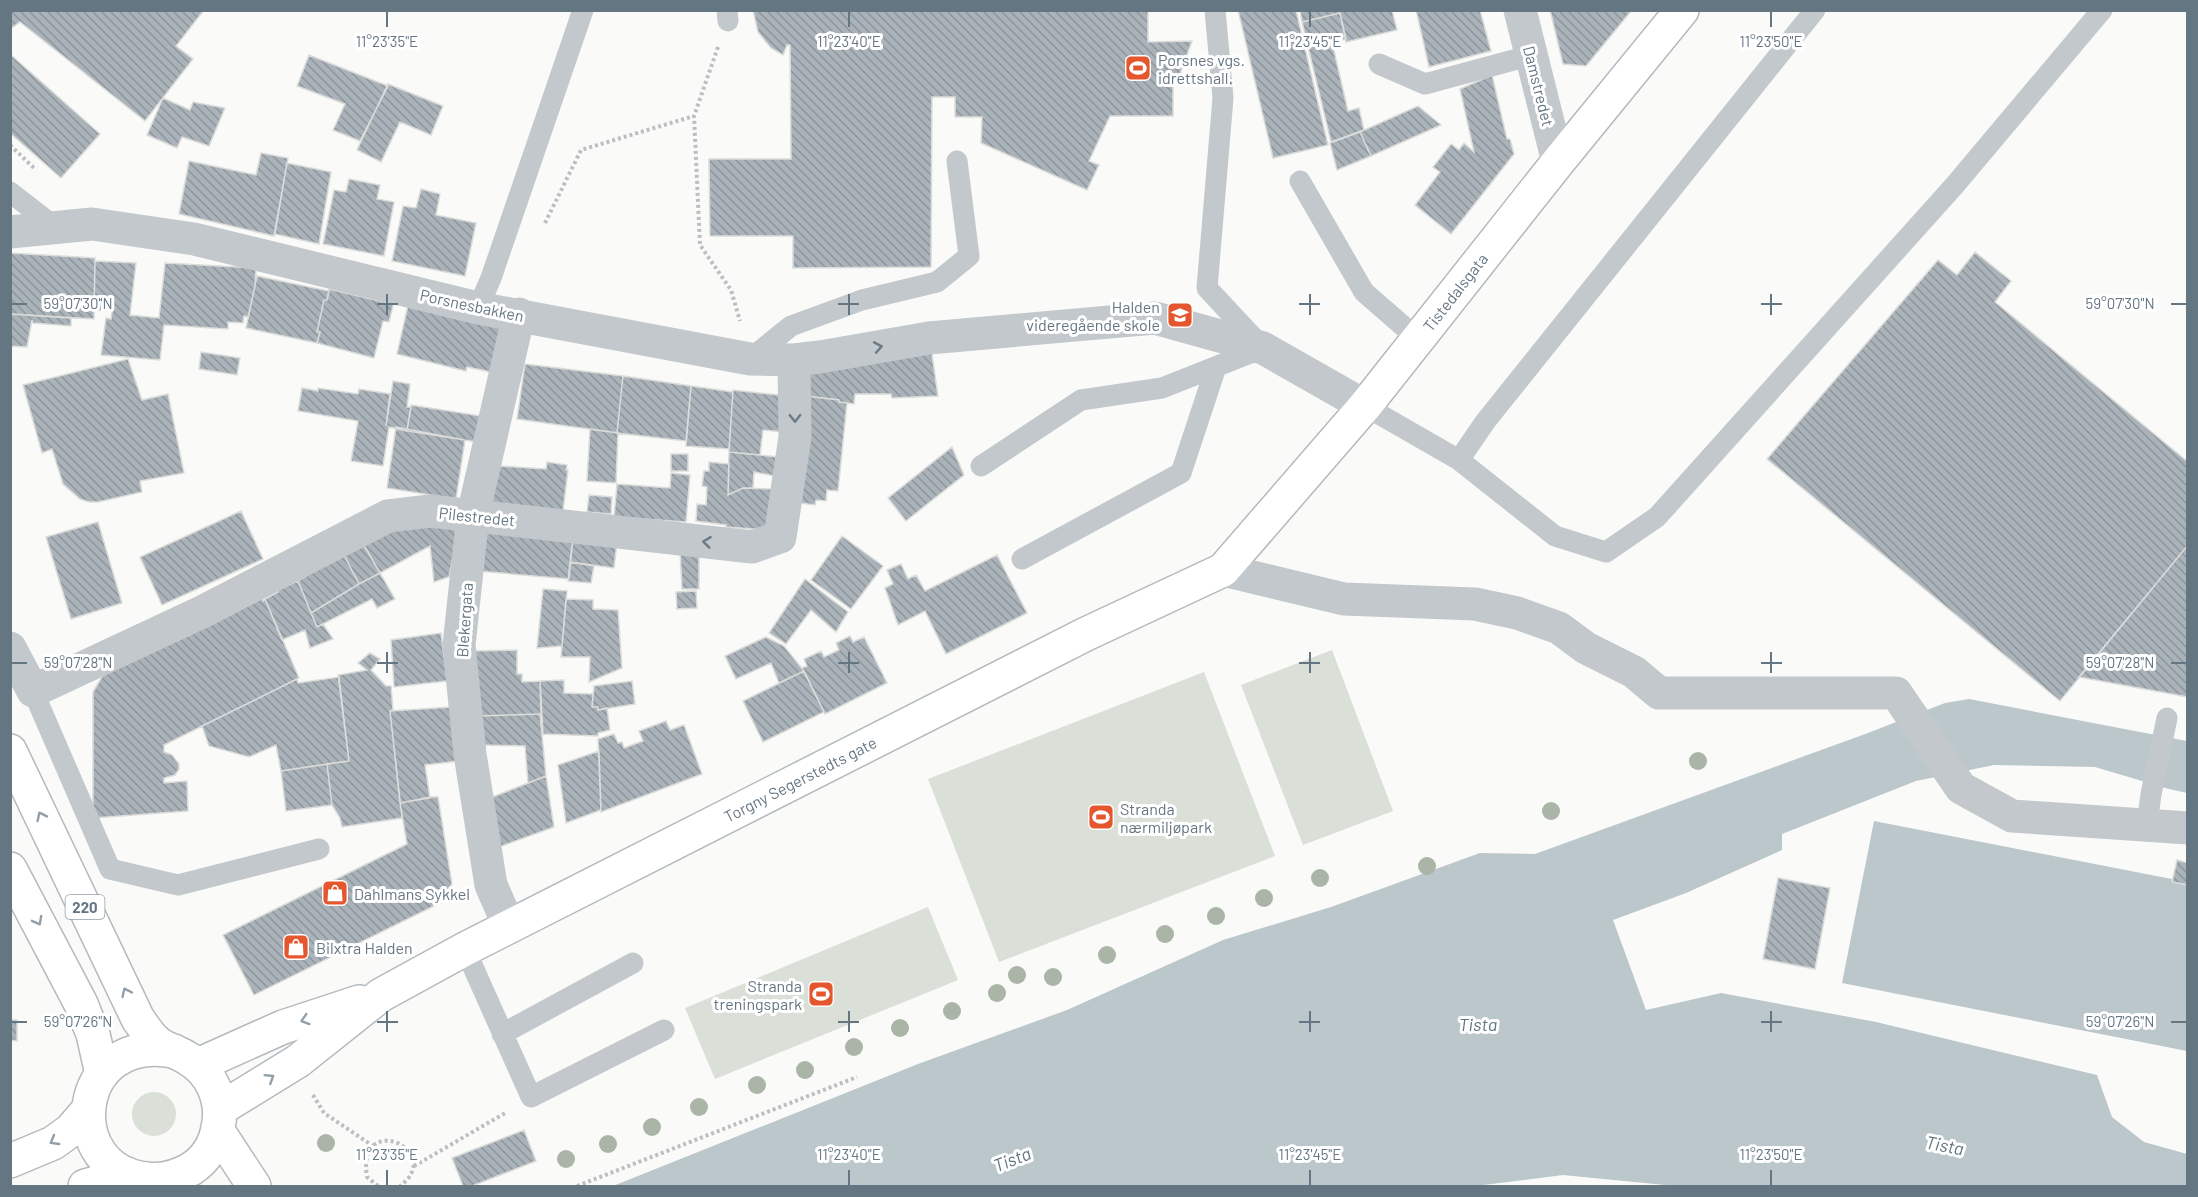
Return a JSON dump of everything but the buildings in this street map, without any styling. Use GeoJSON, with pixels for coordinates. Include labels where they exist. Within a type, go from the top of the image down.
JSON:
{"type":"FeatureCollection","features":[{"type":"Feature","properties":{"kind":"street","name":"Damstredet"},"geometry":{"type":"LineString","coordinates":[[1520,10],[1558,162]]}},
{"type":"Feature","properties":{"kind":"street","name":"Tistedalsgata"},"geometry":{"type":"LineString","coordinates":[[1223,570],[1365,406],[1558,162],[1682,10]]}},
{"type":"Feature","properties":{"kind":"street","name":"Porsnesbakken"},"geometry":{"type":"LineString","coordinates":[[10,232],[92,224],[194,239],[478,308],[750,359],[807,358],[929,338],[1155,318],[1263,348]]}},
{"type":"Feature","properties":{"kind":"street","name":"Blekergata"},"geometry":{"type":"LineString","coordinates":[[509,926],[491,885],[470,754],[459,645],[472,515],[519,314]]}},
{"type":"Feature","properties":{"kind":"street"},"geometry":{"type":"LineString","coordinates":[[1263,348],[1365,406]]}},
{"type":"Feature","properties":{"kind":"street","name":"Pilestredet"},"geometry":{"type":"LineString","coordinates":[[33,691],[202,612],[388,516],[430,511],[752,547],[780,537],[807,358]]}},
{"type":"Feature","properties":{"kind":"street"},"geometry":{"type":"LineString","coordinates":[[1223,570],[1344,599],[1475,604],[1517,613],[1559,628],[1586,648],[1634,672],[1659,693],[1896,693],[1961,788],[2013,816],[2149,809],[2187,828]]}},
{"type":"Feature","properties":{"kind":"street","name":"Torgny Segerstedts gate"},"geometry":{"type":"LineString","coordinates":[[219,1120],[381,995],[509,926],[1086,634],[1223,570]]}},
{"type":"Feature","properties":{"kind":"street"},"geometry":{"type":"LineString","coordinates":[[10,648],[33,691]]}},
{"type":"Feature","properties":{"kind":"street","name":"220"},"geometry":{"type":"LineString","coordinates":[[10,751],[138,1019],[158,1044],[186,1058],[213,1085],[219,1120]]}},
{"type":"Feature","properties":{"kind":"street"},"geometry":{"type":"LineString","coordinates":[[10,869],[81,1004],[93,1034],[102,1074]]}},
{"type":"Feature","properties":{"kind":"street","name":"Torgny Segerstedts gate"},"geometry":{"type":"LineString","coordinates":[[186,1058],[381,995]]}},
{"type":"Feature","properties":{"kind":"street"},"geometry":{"type":"LineString","coordinates":[[186,1058],[161,1049],[134,1052],[121,1057],[102,1074],[93,1091],[88,1110],[91,1135],[110,1162],[127,1174],[140,1179],[173,1183],[179,1175],[200,1162],[207,1153],[219,1120]]}},
{"type":"Feature","properties":{"kind":"street"},"geometry":{"type":"LineString","coordinates":[[10,1161],[53,1143],[71,1130],[88,1110]]}},
{"type":"Feature","properties":{"kind":"street"},"geometry":{"type":"LineString","coordinates":[[219,1120],[254,1186]]}},
{"type":"Feature","properties":{"kind":"street"},"geometry":{"type":"LineString","coordinates":[[85,1186],[127,1174]]}},
{"type":"Feature","properties":{"kind":"lane"},"geometry":{"type":"LineString","coordinates":[[478,308],[495,267],[583,10]]}},
{"type":"Feature","properties":{"kind":"lane"},"geometry":{"type":"LineString","coordinates":[[981,466],[1081,400],[1162,388],[1263,348],[1207,288],[1223,98],[1215,10]]}},
{"type":"Feature","properties":{"kind":"lane"},"geometry":{"type":"LineString","coordinates":[[1365,406],[1459,460],[1554,536],[1606,552],[1658,517],[1954,186],[2102,10]]}},
{"type":"Feature","properties":{"kind":"lane"},"geometry":{"type":"LineString","coordinates":[[1459,460],[1485,422],[1808,13]]}},
{"type":"Feature","properties":{"kind":"lane"},"geometry":{"type":"LineString","coordinates":[[1379,64],[1425,84],[1532,55]]}},
{"type":"Feature","properties":{"kind":"lane"},"geometry":{"type":"LineString","coordinates":[[750,359],[791,326],[862,300],[938,282],[969,256],[957,161]]}},
{"type":"Feature","properties":{"kind":"lane"},"geometry":{"type":"LineString","coordinates":[[1300,181],[1364,292],[1418,339]]}},
{"type":"Feature","properties":{"kind":"lane"},"geometry":{"type":"LineString","coordinates":[[10,192],[55,227]]}},
{"type":"Feature","properties":{"kind":"lane"},"geometry":{"type":"LineString","coordinates":[[1022,559],[1180,473],[1216,367]]}},
{"type":"Feature","properties":{"kind":"lane"},"geometry":{"type":"LineString","coordinates":[[33,691],[110,869],[178,885],[319,849]]}},
{"type":"Feature","properties":{"kind":"lane"},"geometry":{"type":"LineString","coordinates":[[2149,809],[2167,717]]}},
{"type":"Feature","properties":{"kind":"lane"},"geometry":{"type":"LineString","coordinates":[[465,949],[531,1097],[664,1030]]}},
{"type":"Feature","properties":{"kind":"lane"},"geometry":{"type":"LineString","coordinates":[[502,1034],[633,963]]}},
{"type":"Feature","properties":{"kind":"path"},"geometry":{"type":"LineString","coordinates":[[727,16],[694,116],[700,245],[731,290],[750,359]]}},
{"type":"Feature","properties":{"kind":"path"},"geometry":{"type":"LineString","coordinates":[[542,227],[581,150],[694,116]]}},
{"type":"Feature","properties":{"kind":"path"},"geometry":{"type":"LineString","coordinates":[[577,1186],[857,1077]]}},
{"type":"Feature","properties":{"kind":"path"},"geometry":{"type":"LineString","coordinates":[[308,1086],[324,1113],[373,1146]]}},
{"type":"Feature","properties":{"kind":"path"},"geometry":{"type":"LineString","coordinates":[[414,1166],[531,1097]]}},
{"type":"Feature","properties":{"kind":"path"},"geometry":{"type":"LineString","coordinates":[[378,1186],[367,1178],[365,1161],[373,1146],[386,1140],[400,1143],[410,1152],[414,1166],[409,1179],[400,1186]]}},
{"type":"Feature","properties":{"kind":"shaded area"},"geometry":{"type":"Polygon","coordinates":[[[1332,650],[1393,811],[1303,845],[1241,685],[1332,650]]]}},
{"type":"Feature","properties":{"kind":"shaded area","name":"Stranda nærmiljøpark"},"geometry":{"type":"Polygon","coordinates":[[[1204,672],[1275,856],[999,962],[928,779],[1204,672]]]}},
{"type":"Feature","properties":{"kind":"shaded area","name":"Stranda treningspark"},"geometry":{"type":"Polygon","coordinates":[[[928,907],[958,980],[715,1079],[685,1008],[928,907]]]}},
{"type":"Feature","properties":{"kind":"shaded area"},"geometry":{"type":"Polygon","coordinates":[[[154,1092],[163,1093],[170,1098],[175,1105],[175,1123],[170,1130],[163,1135],[154,1136],[145,1135],[138,1130],[133,1123],[132,1114],[133,1105],[138,1098],[145,1093],[154,1092]]]}},
{"type":"Feature","properties":{"kind":"water","name":"Tista"},"geometry":{"type":"Polygon","coordinates":[[[1969,699],[2187,741],[2187,793],[2095,767],[1994,765],[1916,781],[1782,834],[1782,850],[1686,893],[1613,920],[1646,1010],[1721,993],[1876,1022],[2097,1075],[2112,1117],[2144,1142],[2187,1154],[2187,1186],[1675,1186],[1563,1175],[1475,1186],[613,1186],[918,1064],[1067,1010],[1223,940],[1331,907],[1480,853],[1535,854],[1945,703],[1969,699]]]}},
{"type":"Feature","properties":{"kind":"water"},"geometry":{"type":"Polygon","coordinates":[[[1874,821],[2187,882],[2187,1051],[1842,983],[1874,821]]]}},
{"type":"Feature","properties":{"kind":"place","name":"Porsnes vgs. idrettshall."},"geometry":{"type":"Point","coordinates":[1138,68]}},
{"type":"Feature","properties":{"kind":"place","name":"Halden videregående skole"},"geometry":{"type":"Point","coordinates":[1180,315]}},
{"type":"Feature","properties":{"kind":"place","name":"Stranda nærmiljøpark"},"geometry":{"type":"Point","coordinates":[1101,817]}},
{"type":"Feature","properties":{"kind":"place","name":"Dahlmans Sykkel"},"geometry":{"type":"Point","coordinates":[335,893]}},
{"type":"Feature","properties":{"kind":"place","name":"Bilxtra Halden"},"geometry":{"type":"Point","coordinates":[296,947]}},
{"type":"Feature","properties":{"kind":"place","name":"Stranda treningspark"},"geometry":{"type":"Point","coordinates":[821,994]}}]}
